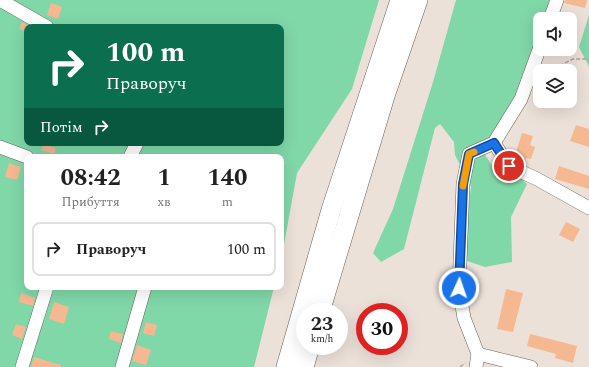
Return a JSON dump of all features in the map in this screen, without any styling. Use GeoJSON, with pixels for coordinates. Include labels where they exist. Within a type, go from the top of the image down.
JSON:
{"type":"FeatureCollection","features":[{"type":"Feature","properties":{"kind":"highway"},"geometry":{"type":"LineString","coordinates":[[286,367],[331,210],[400,0]]}},
{"type":"Feature","properties":{"kind":"highway"},"geometry":{"type":"LineString","coordinates":[[323,303],[385,96],[418,0]]}},
{"type":"Feature","properties":{"kind":"highway"},"geometry":{"type":"LineString","coordinates":[[304,367],[307,355]]}},
{"type":"Feature","properties":{"kind":"street"},"geometry":{"type":"LineString","coordinates":[[0,0],[42,24]]}},
{"type":"Feature","properties":{"kind":"street"},"geometry":{"type":"LineString","coordinates":[[553,12],[557,0]]}},
{"type":"Feature","properties":{"kind":"street"},"geometry":{"type":"LineString","coordinates":[[531,367],[477,361],[464,318],[459,288],[463,184],[469,154],[494,143],[522,100],[537,56]]}},
{"type":"Feature","properties":{"kind":"street"},"geometry":{"type":"LineString","coordinates":[[494,143],[509,166],[537,179],[589,208]]}},
{"type":"Feature","properties":{"kind":"street"},"geometry":{"type":"LineString","coordinates":[[0,147],[24,156]]}},
{"type":"Feature","properties":{"kind":"street"},"geometry":{"type":"LineString","coordinates":[[22,367],[46,290]]}},
{"type":"Feature","properties":{"kind":"street"},"geometry":{"type":"LineString","coordinates":[[122,367],[144,290]]}},
{"type":"Feature","properties":{"kind":"path"},"geometry":{"type":"LineString","coordinates":[[564,64],[573,60],[589,59]]}},
{"type":"Feature","properties":{"kind":"green space"},"geometry":{"type":"Polygon","coordinates":[[[0,0],[379,0],[352,89],[297,173],[284,244],[284,154],[24,154],[24,290],[273,290],[254,367],[0,367],[0,0]]]}},
{"type":"Feature","properties":{"kind":"green space"},"geometry":{"type":"Polygon","coordinates":[[[456,0],[550,0],[546,12],[533,12],[533,53],[518,100],[491,140],[485,155],[497,172],[515,174],[527,184],[511,217],[512,262],[485,267],[467,261],[463,252],[471,187],[455,155],[454,142],[440,124],[435,128],[404,249],[381,262],[373,253],[393,209],[433,82],[456,0]]]}},
{"type":"Feature","properties":{"kind":"green space"},"geometry":{"type":"Polygon","coordinates":[[[589,15],[589,67],[579,47],[589,15]]]}},
{"type":"Feature","properties":{"kind":"building"},"geometry":{"type":"Polygon","coordinates":[[[565,0],[587,0],[585,8],[564,3],[565,0]]]}},
{"type":"Feature","properties":{"kind":"building"},"geometry":{"type":"Polygon","coordinates":[[[51,3],[62,7],[58,19],[47,15],[51,3]]]}},
{"type":"Feature","properties":{"kind":"building"},"geometry":{"type":"Polygon","coordinates":[[[22,22],[26,24],[24,24],[24,31],[19,29],[22,22]]]}},
{"type":"Feature","properties":{"kind":"building"},"geometry":{"type":"Polygon","coordinates":[[[576,125],[589,129],[589,147],[570,141],[576,125]]]}},
{"type":"Feature","properties":{"kind":"building"},"geometry":{"type":"Polygon","coordinates":[[[522,133],[533,136],[530,145],[535,147],[531,159],[526,158],[525,162],[514,159],[522,133]]]}},
{"type":"Feature","properties":{"kind":"building"},"geometry":{"type":"Polygon","coordinates":[[[43,146],[56,148],[54,154],[41,150],[43,146]]]}},
{"type":"Feature","properties":{"kind":"building"},"geometry":{"type":"Polygon","coordinates":[[[9,163],[21,167],[17,180],[5,177],[9,163]]]}},
{"type":"Feature","properties":{"kind":"building"},"geometry":{"type":"Polygon","coordinates":[[[559,166],[589,176],[589,189],[555,179],[559,166]]]}},
{"type":"Feature","properties":{"kind":"building"},"geometry":{"type":"Polygon","coordinates":[[[566,222],[580,229],[573,242],[559,235],[566,222]]]}},
{"type":"Feature","properties":{"kind":"building"},"geometry":{"type":"Polygon","coordinates":[[[506,289],[523,293],[513,332],[497,329],[506,289]]]}},
{"type":"Feature","properties":{"kind":"building"},"geometry":{"type":"Polygon","coordinates":[[[21,293],[35,298],[33,306],[19,302],[21,293]]]}},
{"type":"Feature","properties":{"kind":"building"},"geometry":{"type":"Polygon","coordinates":[[[54,302],[69,307],[64,324],[49,319],[54,302]]]}},
{"type":"Feature","properties":{"kind":"building"},"geometry":{"type":"Polygon","coordinates":[[[146,322],[157,325],[154,336],[143,333],[146,322]]]}},
{"type":"Feature","properties":{"kind":"building"},"geometry":{"type":"Polygon","coordinates":[[[16,324],[26,327],[22,339],[12,335],[16,324]]]}},
{"type":"Feature","properties":{"kind":"building"},"geometry":{"type":"Polygon","coordinates":[[[111,331],[123,334],[121,343],[109,339],[111,331]]]}},
{"type":"Feature","properties":{"kind":"building"},"geometry":{"type":"Polygon","coordinates":[[[530,334],[577,346],[573,363],[555,358],[556,354],[527,346],[530,334]]]}},
{"type":"Feature","properties":{"kind":"building"},"geometry":{"type":"Polygon","coordinates":[[[137,345],[151,350],[146,365],[132,361],[137,345]]]}},
{"type":"Feature","properties":{"kind":"building"},"geometry":{"type":"Polygon","coordinates":[[[34,357],[61,365],[61,367],[31,367],[34,357]]]}},
{"type":"Feature","properties":{"kind":"slow traffic"},"geometry":{"type":"LineString","coordinates":[[463,186],[469,154],[474,152]]}},
{"type":"Feature","properties":{"kind":"route"},"geometry":{"type":"LineString","coordinates":[[459,288],[463,184],[469,154],[494,143],[509,166]]}}]}
